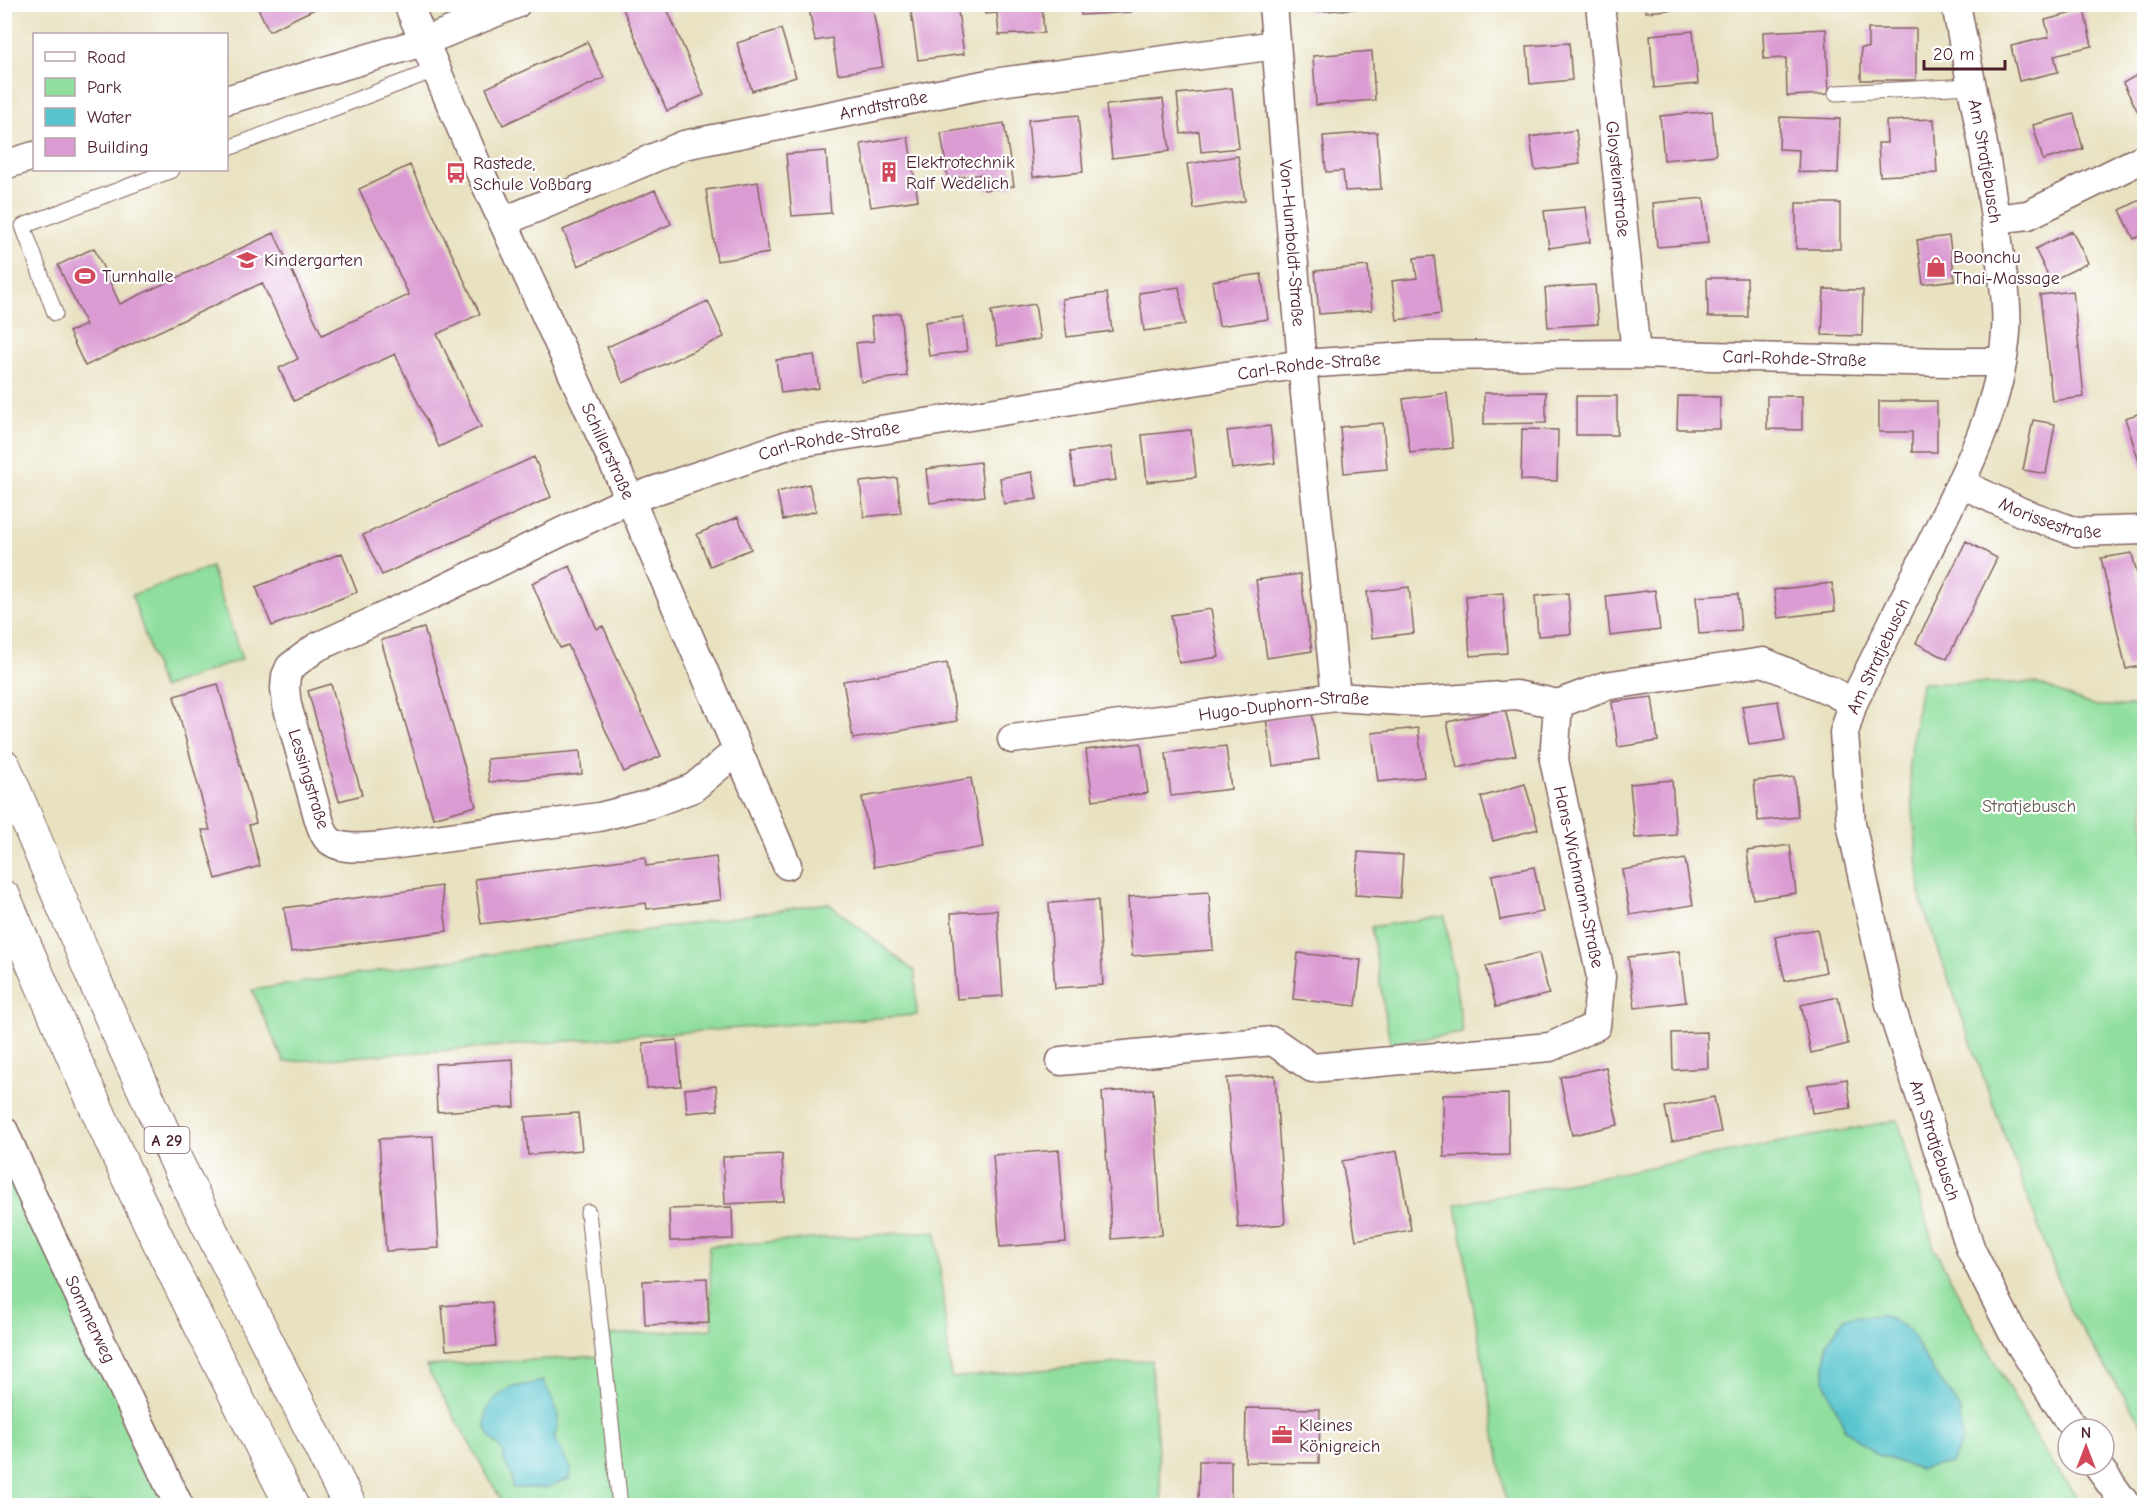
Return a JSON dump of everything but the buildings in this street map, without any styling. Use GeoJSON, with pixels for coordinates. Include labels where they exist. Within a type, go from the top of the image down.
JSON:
{"type":"FeatureCollection","features":[{"type":"Feature","properties":{"kind":"highway","name":"A 29"},"geometry":{"type":"LineString","coordinates":[[4,766],[98,986],[179,1167],[350,1506]]}},
{"type":"Feature","properties":{"kind":"highway","name":"A 29"},"geometry":{"type":"LineString","coordinates":[[4,897],[133,1188],[292,1506]]}},
{"type":"Feature","properties":{"kind":"street","name":"Schillerstraße"},"geometry":{"type":"LineString","coordinates":[[408,4],[435,70],[630,498],[787,865]]}},
{"type":"Feature","properties":{"kind":"street"},"geometry":{"type":"LineString","coordinates":[[228,99],[423,42],[516,4]]}},
{"type":"Feature","properties":{"kind":"street","name":"Von-Humboldt-Straße"},"geometry":{"type":"LineString","coordinates":[[1273,4],[1302,364],[1336,697]]}},
{"type":"Feature","properties":{"kind":"street","name":"Gloysteinstraße"},"geometry":{"type":"LineString","coordinates":[[1600,4],[1636,354]]}},
{"type":"Feature","properties":{"kind":"street","name":"Am Stratjebusch"},"geometry":{"type":"LineString","coordinates":[[1956,4],[1996,219],[2006,330],[2002,362],[1993,405],[1960,483],[1853,703],[1844,733],[1851,823],[1890,1004],[1971,1250],[2014,1335],[2066,1417]]}},
{"type":"Feature","properties":{"kind":"street","name":"Arndtstraße"},"geometry":{"type":"LineString","coordinates":[[505,221],[684,145],[993,83],[1276,45]]}},
{"type":"Feature","properties":{"kind":"street"},"geometry":{"type":"LineString","coordinates":[[4,165],[33,156]]}},
{"type":"Feature","properties":{"kind":"street"},"geometry":{"type":"LineString","coordinates":[[1996,219],[2028,216],[2145,158]]}},
{"type":"Feature","properties":{"kind":"street","name":"Carl-Rohde-Straße"},"geometry":{"type":"LineString","coordinates":[[630,498],[791,444],[1302,364],[1421,356],[1636,354],[2002,362]]}},
{"type":"Feature","properties":{"kind":"street","name":"Morissestraße"},"geometry":{"type":"LineString","coordinates":[[1960,483],[2021,512],[2076,532],[2145,530]]}},
{"type":"Feature","properties":{"kind":"street","name":"Lessingstraße"},"geometry":{"type":"LineString","coordinates":[[630,498],[440,591],[317,647],[290,667],[286,676],[285,688],[287,705],[319,820],[326,837],[340,846],[361,848],[599,817],[647,805],[693,788],[738,750]]}},
{"type":"Feature","properties":{"kind":"street"},"geometry":{"type":"LineString","coordinates":[[1558,704],[1605,686],[1763,662],[1853,703]]}},
{"type":"Feature","properties":{"kind":"street","name":"Hugo-Duphorn-Straße"},"geometry":{"type":"LineString","coordinates":[[1012,739],[1336,697],[1418,702],[1516,695],[1558,704]]}},
{"type":"Feature","properties":{"kind":"street","name":"Hans-Wichmann-Straße"},"geometry":{"type":"LineString","coordinates":[[1061,1061],[1273,1041],[1312,1068],[1550,1047],[1596,1026],[1601,977],[1554,760],[1558,704]]}},
{"type":"Feature","properties":{"kind":"street","name":"Sommerweg"},"geometry":{"type":"LineString","coordinates":[[4,1131],[39,1211],[179,1506]]}},
{"type":"Feature","properties":{"kind":"street"},"geometry":{"type":"LineString","coordinates":[[2106,1477],[2127,1506]]}},
{"type":"Feature","properties":{"kind":"lane"},"geometry":{"type":"LineString","coordinates":[[228,148],[435,70]]}},
{"type":"Feature","properties":{"kind":"lane"},"geometry":{"type":"LineString","coordinates":[[1836,93],[1971,86]]}},
{"type":"Feature","properties":{"kind":"lane"},"geometry":{"type":"LineString","coordinates":[[55,313],[23,226],[169,171]]}},
{"type":"Feature","properties":{"kind":"lane"},"geometry":{"type":"LineString","coordinates":[[588,1212],[620,1506]]}},
{"type":"Feature","properties":{"kind":"green space"},"geometry":{"type":"Polygon","coordinates":[[[211,567],[242,659],[162,688],[132,595],[211,567]]]}},
{"type":"Feature","properties":{"kind":"green space","name":"Stratjebusch"},"geometry":{"type":"Polygon","coordinates":[[[1921,683],[2036,683],[2094,706],[2144,706],[2144,1428],[2070,1311],[1921,901],[1909,764],[1921,683]]]}},
{"type":"Feature","properties":{"kind":"green space"},"geometry":{"type":"Polygon","coordinates":[[[828,903],[915,972],[917,1015],[284,1062],[252,990],[828,903]]]}},
{"type":"Feature","properties":{"kind":"green space"},"geometry":{"type":"Polygon","coordinates":[[[1445,916],[1463,1033],[1390,1044],[1371,927],[1445,916]]]}},
{"type":"Feature","properties":{"kind":"green space"},"geometry":{"type":"Polygon","coordinates":[[[1898,1120],[1934,1248],[2039,1444],[2056,1468],[2056,1477],[2063,1477],[2083,1505],[1507,1505],[1456,1204],[1898,1120]]]}},
{"type":"Feature","properties":{"kind":"green space"},"geometry":{"type":"Polygon","coordinates":[[[4,1144],[172,1505],[5,1505],[4,1144]]]}},
{"type":"Feature","properties":{"kind":"green space"},"geometry":{"type":"Polygon","coordinates":[[[936,1231],[951,1378],[1151,1360],[1162,1505],[504,1505],[426,1366],[604,1356],[606,1335],[712,1329],[709,1246],[936,1231]],[[551,1398],[503,1451],[511,1472],[516,1478],[521,1483],[534,1488],[542,1488],[570,1478],[554,1438],[558,1418],[551,1398]]]}},
{"type":"Feature","properties":{"kind":"water"},"geometry":{"type":"Polygon","coordinates":[[[1884,1315],[1909,1330],[1935,1374],[1951,1394],[1960,1412],[1962,1442],[1952,1463],[1919,1469],[1875,1454],[1845,1429],[1824,1381],[1827,1343],[1845,1317],[1884,1315]]]}},
{"type":"Feature","properties":{"kind":"water"},"geometry":{"type":"Polygon","coordinates":[[[543,1381],[558,1415],[554,1438],[571,1469],[570,1478],[545,1488],[512,1488],[512,1476],[505,1463],[503,1451],[491,1438],[485,1426],[487,1409],[498,1396],[510,1388],[543,1381]]]}},
{"type":"Feature","properties":{"kind":"place","name":"Elektrotechnik Ralf Wedelich"},"geometry":{"type":"Point","coordinates":[889,172]}},
{"type":"Feature","properties":{"kind":"place","name":"Rastede, Schule Voßbarg"},"geometry":{"type":"Point","coordinates":[456,173]}},
{"type":"Feature","properties":{"kind":"place","name":"Kindergarten"},"geometry":{"type":"Point","coordinates":[247,260]}},
{"type":"Feature","properties":{"kind":"place","name":"Boonchu Thai-Massage"},"geometry":{"type":"Point","coordinates":[1936,267]}},
{"type":"Feature","properties":{"kind":"place","name":"Turnhalle"},"geometry":{"type":"Point","coordinates":[85,276]}},
{"type":"Feature","properties":{"kind":"place","name":"Kleines Königreich"},"geometry":{"type":"Point","coordinates":[1282,1435]}}]}
